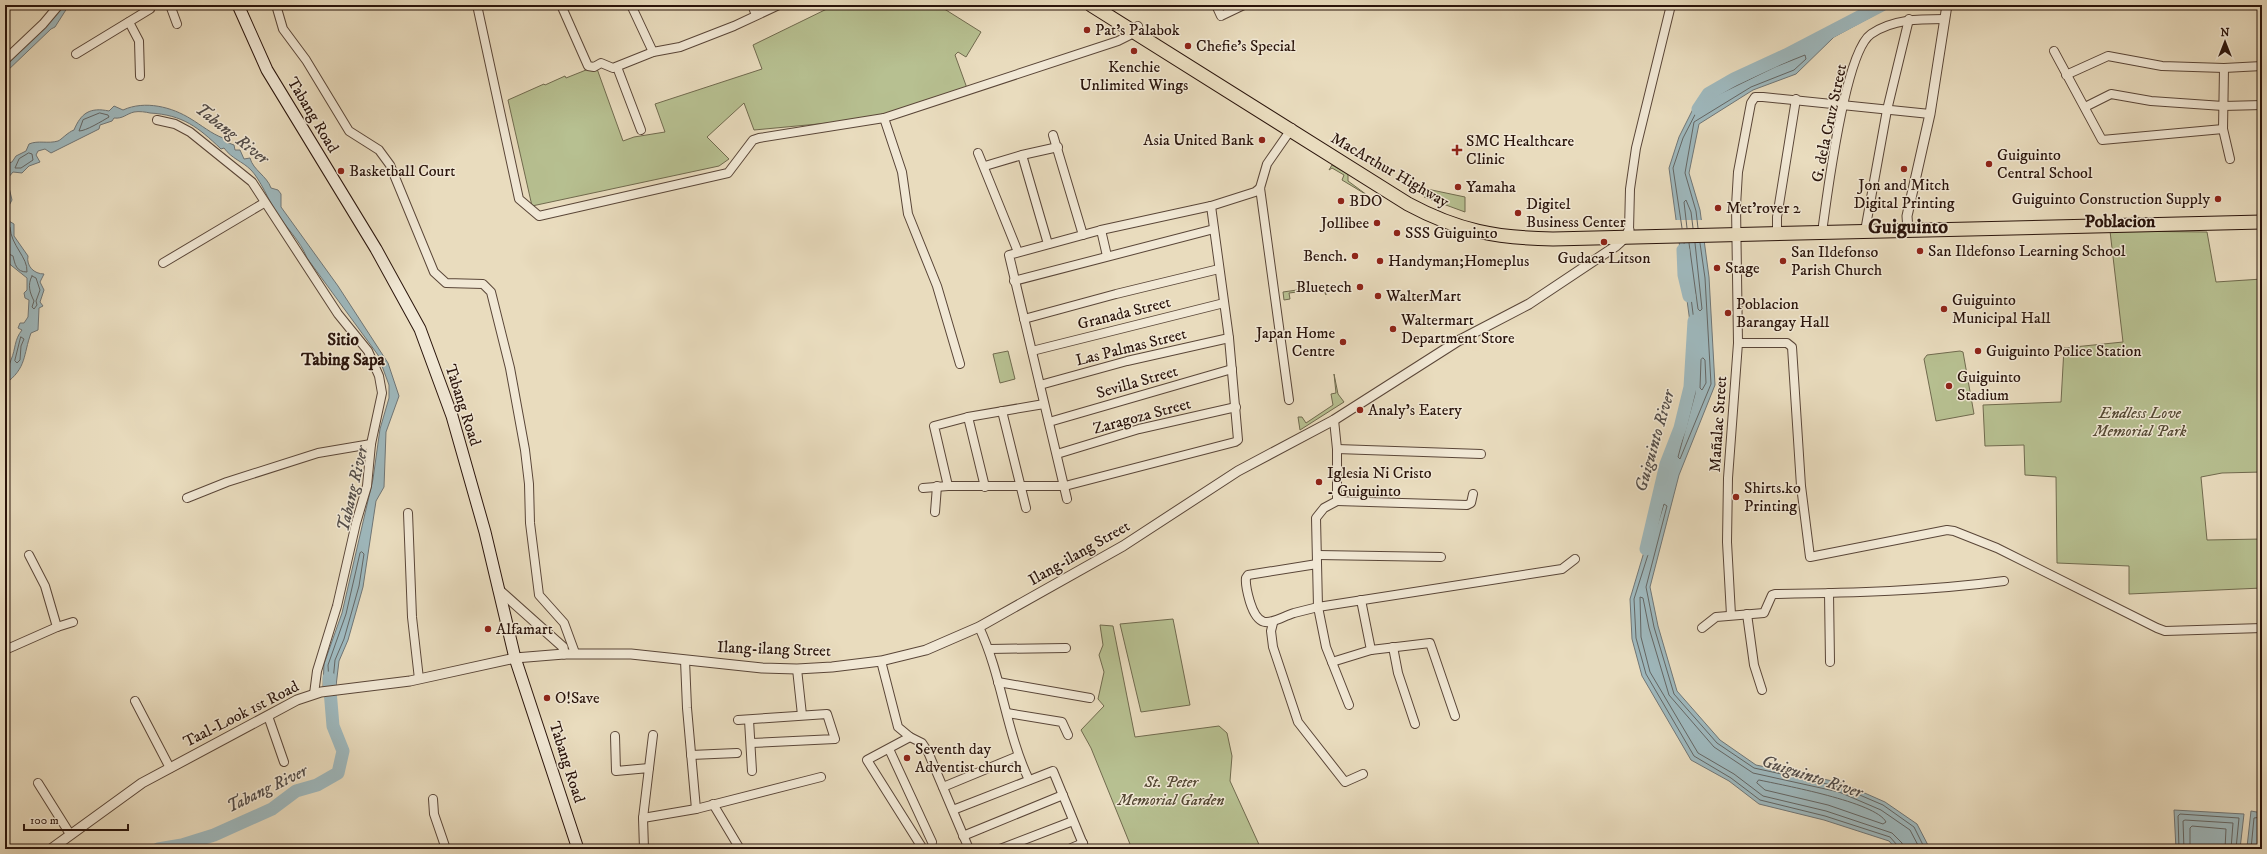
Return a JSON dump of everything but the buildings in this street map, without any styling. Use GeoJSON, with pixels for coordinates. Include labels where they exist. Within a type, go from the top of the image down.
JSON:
{"type":"FeatureCollection","features":[{"type":"Feature","properties":{"kind":"highway","name":"MacArthur Highway"},"geometry":{"type":"LineString","coordinates":[[1091,5],[1136,30],[1292,128],[1412,198],[1461,220],[1510,231],[1627,234],[1731,232],[2262,214]]}},
{"type":"Feature","properties":{"kind":"highway","name":"MacArthur Highway"},"geometry":{"type":"LineString","coordinates":[[1104,5],[1136,30]]}},
{"type":"Feature","properties":{"kind":"highway","name":"MacArthur Highway"},"geometry":{"type":"LineString","coordinates":[[1907,226],[2262,222]]}},
{"type":"Feature","properties":{"kind":"highway","name":"MacArthur Highway"},"geometry":{"type":"LineString","coordinates":[[1777,230],[1823,225],[1865,227]]}},
{"type":"Feature","properties":{"kind":"main road","name":"Tabang Road"},"geometry":{"type":"LineString","coordinates":[[238,5],[267,70],[376,249],[420,329],[452,416],[486,532],[515,658],[578,849]]}},
{"type":"Feature","properties":{"kind":"street"},"geometry":{"type":"LineString","coordinates":[[5,60],[43,24],[58,5]]}},
{"type":"Feature","properties":{"kind":"street"},"geometry":{"type":"LineString","coordinates":[[76,54],[150,9],[148,5]]}},
{"type":"Feature","properties":{"kind":"street"},"geometry":{"type":"LineString","coordinates":[[170,5],[177,24]]}},
{"type":"Feature","properties":{"kind":"street"},"geometry":{"type":"LineString","coordinates":[[276,5],[283,29],[306,60],[349,131],[379,150],[390,164],[434,272],[446,282],[483,284],[491,292],[510,368],[525,450],[529,484],[530,523],[539,595],[564,622],[576,653]]}},
{"type":"Feature","properties":{"kind":"street"},"geometry":{"type":"LineString","coordinates":[[477,5],[519,200],[539,216],[728,173],[754,140],[759,138],[884,118],[1118,41],[1136,30]]}},
{"type":"Feature","properties":{"kind":"street"},"geometry":{"type":"LineString","coordinates":[[561,5],[588,66],[594,67],[601,63],[617,67],[653,52],[680,47],[779,5]]}},
{"type":"Feature","properties":{"kind":"street"},"geometry":{"type":"LineString","coordinates":[[631,5],[653,52]]}},
{"type":"Feature","properties":{"kind":"street"},"geometry":{"type":"LineString","coordinates":[[752,5],[756,16]]}},
{"type":"Feature","properties":{"kind":"street"},"geometry":{"type":"LineString","coordinates":[[1216,5],[1221,16],[1244,5]]}},
{"type":"Feature","properties":{"kind":"street"},"geometry":{"type":"LineString","coordinates":[[1627,234],[1630,189],[1636,148],[1670,5]]}},
{"type":"Feature","properties":{"kind":"street"},"geometry":{"type":"LineString","coordinates":[[1907,226],[1930,114],[1947,5]]}},
{"type":"Feature","properties":{"kind":"street"},"geometry":{"type":"LineString","coordinates":[[1865,227],[1887,110],[1909,19]]}},
{"type":"Feature","properties":{"kind":"street","name":"G. dela Cruz Street"},"geometry":{"type":"LineString","coordinates":[[1823,225],[1843,104],[1854,65],[1866,39],[1871,34],[1909,19],[1944,19]]}},
{"type":"Feature","properties":{"kind":"street"},"geometry":{"type":"LineString","coordinates":[[129,22],[139,41],[140,76]]}},
{"type":"Feature","properties":{"kind":"street"},"geometry":{"type":"LineString","coordinates":[[2054,51],[2099,137],[2106,141],[2223,129]]}},
{"type":"Feature","properties":{"kind":"street"},"geometry":{"type":"LineString","coordinates":[[2066,75],[2108,56],[2162,66],[2224,68],[2262,66]]}},
{"type":"Feature","properties":{"kind":"street"},"geometry":{"type":"LineString","coordinates":[[617,67],[641,130]]}},
{"type":"Feature","properties":{"kind":"street"},"geometry":{"type":"LineString","coordinates":[[2224,68],[2223,129],[2230,159]]}},
{"type":"Feature","properties":{"kind":"street"},"geometry":{"type":"LineString","coordinates":[[2084,107],[2111,94],[2152,101],[2223,106],[2262,104]]}},
{"type":"Feature","properties":{"kind":"street","name":"Mañalac Street"},"geometry":{"type":"LineString","coordinates":[[1731,615],[1727,542],[1728,478],[1738,343],[1731,232],[1738,172],[1751,103],[1755,97],[1763,96],[1930,114]]}},
{"type":"Feature","properties":{"kind":"street"},"geometry":{"type":"LineString","coordinates":[[1777,230],[1796,99]]}},
{"type":"Feature","properties":{"kind":"street"},"geometry":{"type":"LineString","coordinates":[[884,118],[902,172],[908,214],[937,286],[960,364]]}},
{"type":"Feature","properties":{"kind":"street"},"geometry":{"type":"LineString","coordinates":[[157,120],[175,124],[190,132],[207,144],[252,182],[264,203],[338,314],[368,351],[379,376],[382,393],[371,444],[367,486],[356,523],[337,606],[317,672],[317,693]]}},
{"type":"Feature","properties":{"kind":"street"},"geometry":{"type":"LineString","coordinates":[[1289,400],[1260,188],[1267,164],[1292,128]]}},
{"type":"Feature","properties":{"kind":"street"},"geometry":{"type":"LineString","coordinates":[[1053,135],[1058,147],[1083,235]]}},
{"type":"Feature","properties":{"kind":"street"},"geometry":{"type":"LineString","coordinates":[[985,166],[1022,155],[1058,147]]}},
{"type":"Feature","properties":{"kind":"street"},"geometry":{"type":"LineString","coordinates":[[978,153],[985,166],[1018,252]]}},
{"type":"Feature","properties":{"kind":"street"},"geometry":{"type":"LineString","coordinates":[[1022,155],[1048,244]]}},
{"type":"Feature","properties":{"kind":"street"},"geometry":{"type":"LineString","coordinates":[[1067,499],[1014,282],[1009,255],[1101,230],[1212,206],[1256,192],[1260,188]]}},
{"type":"Feature","properties":{"kind":"street"},"geometry":{"type":"LineString","coordinates":[[163,264],[264,203]]}},
{"type":"Feature","properties":{"kind":"street"},"geometry":{"type":"LineString","coordinates":[[923,488],[937,486],[1065,486],[1235,442],[1238,436],[1236,407],[1229,338],[1212,206]]}},
{"type":"Feature","properties":{"kind":"street"},"geometry":{"type":"LineString","coordinates":[[1014,282],[1214,229]]}},
{"type":"Feature","properties":{"kind":"street"},"geometry":{"type":"LineString","coordinates":[[1101,230],[1108,256]]}},
{"type":"Feature","properties":{"kind":"street","name":"Ilang-ilang Street"},"geometry":{"type":"LineString","coordinates":[[564,654],[631,654],[762,668],[797,669],[832,667],[881,661],[926,650],[979,627],[1123,546],[1238,471],[1334,420],[1458,341],[1529,304],[1609,251],[1627,234]]}},
{"type":"Feature","properties":{"kind":"street"},"geometry":{"type":"LineString","coordinates":[[1024,319],[1116,294],[1219,269]]}},
{"type":"Feature","properties":{"kind":"street","name":"Granada Street"},"geometry":{"type":"LineString","coordinates":[[1032,351],[1224,303]]}},
{"type":"Feature","properties":{"kind":"street","name":"Las Palmas Street"},"geometry":{"type":"LineString","coordinates":[[1040,385],[1127,361],[1229,338]]}},
{"type":"Feature","properties":{"kind":"street"},"geometry":{"type":"LineString","coordinates":[[1738,343],[1787,342],[1792,347],[1802,497],[1810,557],[1954,531],[1997,548],[2161,629],[2262,628]]}},
{"type":"Feature","properties":{"kind":"street","name":"Sevilla Street"},"geometry":{"type":"LineString","coordinates":[[1049,422],[1232,369]]}},
{"type":"Feature","properties":{"kind":"street"},"geometry":{"type":"LineString","coordinates":[[948,486],[934,426],[968,417],[1044,404]]}},
{"type":"Feature","properties":{"kind":"street","name":"Zaragoza Street"},"geometry":{"type":"LineString","coordinates":[[1057,454],[1139,429],[1236,407]]}},
{"type":"Feature","properties":{"kind":"street"},"geometry":{"type":"LineString","coordinates":[[1002,411],[1026,508]]}},
{"type":"Feature","properties":{"kind":"street"},"geometry":{"type":"LineString","coordinates":[[968,417],[985,487]]}},
{"type":"Feature","properties":{"kind":"street"},"geometry":{"type":"LineString","coordinates":[[1334,420],[1337,449],[1337,501]]}},
{"type":"Feature","properties":{"kind":"street"},"geometry":{"type":"LineString","coordinates":[[187,498],[226,482],[318,453],[371,444]]}},
{"type":"Feature","properties":{"kind":"street"},"geometry":{"type":"LineString","coordinates":[[1337,449],[1481,454]]}},
{"type":"Feature","properties":{"kind":"street"},"geometry":{"type":"LineString","coordinates":[[935,512],[937,486]]}},
{"type":"Feature","properties":{"kind":"street"},"geometry":{"type":"LineString","coordinates":[[1349,705],[1326,647],[1318,608],[1316,518],[1324,508],[1337,501],[1467,504],[1471,503],[1473,494]]}},
{"type":"Feature","properties":{"kind":"street"},"geometry":{"type":"LineString","coordinates":[[408,513],[412,617],[419,679]]}},
{"type":"Feature","properties":{"kind":"street"},"geometry":{"type":"LineString","coordinates":[[28,554],[45,586],[57,627]]}},
{"type":"Feature","properties":{"kind":"street"},"geometry":{"type":"LineString","coordinates":[[1318,554],[1441,557]]}},
{"type":"Feature","properties":{"kind":"street"},"geometry":{"type":"LineString","coordinates":[[1317,564],[1248,575],[1246,578],[1251,606],[1257,616],[1263,622],[1273,623],[1295,613],[1318,608],[1562,569],[1575,559]]}},
{"type":"Feature","properties":{"kind":"street"},"geometry":{"type":"LineString","coordinates":[[1702,628],[1716,617],[1764,613],[1772,595],[1775,594],[1957,587],[2004,581]]}},
{"type":"Feature","properties":{"kind":"street"},"geometry":{"type":"LineString","coordinates":[[498,589],[563,646],[564,654]]}},
{"type":"Feature","properties":{"kind":"street"},"geometry":{"type":"LineString","coordinates":[[1829,593],[1830,662]]}},
{"type":"Feature","properties":{"kind":"street"},"geometry":{"type":"LineString","coordinates":[[1361,600],[1371,650]]}},
{"type":"Feature","properties":{"kind":"street"},"geometry":{"type":"LineString","coordinates":[[1747,614],[1754,665],[1762,690]]}},
{"type":"Feature","properties":{"kind":"street"},"geometry":{"type":"LineString","coordinates":[[5,650],[57,627],[73,622]]}},
{"type":"Feature","properties":{"kind":"street"},"geometry":{"type":"LineString","coordinates":[[1273,623],[1271,631],[1273,647],[1302,729],[1345,782],[1363,774]]}},
{"type":"Feature","properties":{"kind":"street"},"geometry":{"type":"LineString","coordinates":[[979,627],[989,649],[1018,756],[1029,780]]}},
{"type":"Feature","properties":{"kind":"street"},"geometry":{"type":"LineString","coordinates":[[1332,662],[1371,650],[1422,642],[1432,644],[1455,716]]}},
{"type":"Feature","properties":{"kind":"street"},"geometry":{"type":"LineString","coordinates":[[1393,647],[1398,673],[1415,724]]}},
{"type":"Feature","properties":{"kind":"street"},"geometry":{"type":"LineString","coordinates":[[989,649],[1066,648]]}},
{"type":"Feature","properties":{"kind":"street","name":"Taal-Look 1st Road"},"geometry":{"type":"LineString","coordinates":[[51,849],[142,783],[297,700],[317,693],[419,679],[515,658],[564,654]]}},
{"type":"Feature","properties":{"kind":"street"},"geometry":{"type":"LineString","coordinates":[[685,660],[696,809]]}},
{"type":"Feature","properties":{"kind":"street"},"geometry":{"type":"LineString","coordinates":[[881,661],[898,727],[910,738],[922,743],[943,787],[969,849]]}},
{"type":"Feature","properties":{"kind":"street"},"geometry":{"type":"LineString","coordinates":[[797,669],[802,715]]}},
{"type":"Feature","properties":{"kind":"street"},"geometry":{"type":"LineString","coordinates":[[998,682],[1090,698]]}},
{"type":"Feature","properties":{"kind":"street"},"geometry":{"type":"LineString","coordinates":[[135,701],[170,768]]}},
{"type":"Feature","properties":{"kind":"street"},"geometry":{"type":"LineString","coordinates":[[1007,713],[1062,722],[1068,735]]}},
{"type":"Feature","properties":{"kind":"street"},"geometry":{"type":"LineString","coordinates":[[738,720],[827,714],[835,739],[751,743]]}},
{"type":"Feature","properties":{"kind":"street"},"geometry":{"type":"LineString","coordinates":[[268,716],[284,762]]}},
{"type":"Feature","properties":{"kind":"street"},"geometry":{"type":"LineString","coordinates":[[748,720],[752,771]]}},
{"type":"Feature","properties":{"kind":"street"},"geometry":{"type":"LineString","coordinates":[[644,849],[642,818],[653,735]]}},
{"type":"Feature","properties":{"kind":"street"},"geometry":{"type":"LineString","coordinates":[[615,736],[616,771],[649,768]]}},
{"type":"Feature","properties":{"kind":"street"},"geometry":{"type":"LineString","coordinates":[[910,738],[867,760],[923,849]]}},
{"type":"Feature","properties":{"kind":"street"},"geometry":{"type":"LineString","coordinates":[[889,749],[932,842]]}},
{"type":"Feature","properties":{"kind":"street"},"geometry":{"type":"LineString","coordinates":[[691,755],[737,753]]}},
{"type":"Feature","properties":{"kind":"street"},"geometry":{"type":"LineString","coordinates":[[943,787],[1018,756]]}},
{"type":"Feature","properties":{"kind":"street"},"geometry":{"type":"LineString","coordinates":[[953,810],[1053,771],[1084,846],[1069,849]]}},
{"type":"Feature","properties":{"kind":"street"},"geometry":{"type":"LineString","coordinates":[[642,818],[696,809],[820,777]]}},
{"type":"Feature","properties":{"kind":"street"},"geometry":{"type":"LineString","coordinates":[[38,782],[70,834]]}},
{"type":"Feature","properties":{"kind":"street"},"geometry":{"type":"LineString","coordinates":[[963,836],[1063,795]]}},
{"type":"Feature","properties":{"kind":"street"},"geometry":{"type":"LineString","coordinates":[[434,799],[434,814],[446,849]]}},
{"type":"Feature","properties":{"kind":"street"},"geometry":{"type":"LineString","coordinates":[[713,804],[740,849]]}},
{"type":"Feature","properties":{"kind":"street"},"geometry":{"type":"LineString","coordinates":[[1000,849],[1073,821]]}},
{"type":"Feature","properties":{"kind":"green space"},"geometry":{"type":"Polygon","coordinates":[[[835,5],[929,5],[931,8],[933,5],[938,5],[981,32],[966,57],[958,52],[955,55],[968,91],[882,118],[754,130],[744,103],[707,137],[729,159],[719,166],[532,206],[508,100],[544,84],[545,85],[565,76],[566,78],[596,66],[623,141],[634,137],[665,132],[655,104],[762,69],[753,45],[835,5]]]}},
{"type":"Feature","properties":{"kind":"green space"},"geometry":{"type":"Polygon","coordinates":[[[1332,165],[1348,174],[1348,181],[1367,195],[1342,180],[1344,175],[1332,168],[1329,170],[1332,165]]]}},
{"type":"Feature","properties":{"kind":"green space"},"geometry":{"type":"Polygon","coordinates":[[[1427,189],[1465,197],[1465,212],[1424,197],[1427,189]]]}},
{"type":"Feature","properties":{"kind":"green space","name":"Endless Love Memorial Park"},"geometry":{"type":"Polygon","coordinates":[[[2110,231],[2207,232],[2216,282],[2262,279],[2262,472],[2222,473],[2201,477],[2207,540],[2262,539],[2262,588],[2129,594],[2129,566],[2057,563],[2056,477],[2025,475],[2024,445],[1985,446],[1983,405],[2061,402],[2064,348],[2123,342],[2110,231]]]}},
{"type":"Feature","properties":{"kind":"green space"},"geometry":{"type":"Polygon","coordinates":[[[1325,286],[1326,295],[1323,289],[1289,293],[1290,299],[1284,300],[1283,292],[1325,286]]]}},
{"type":"Feature","properties":{"kind":"green space"},"geometry":{"type":"Polygon","coordinates":[[[1008,351],[1015,379],[1000,383],[993,354],[1008,351]]]}},
{"type":"Feature","properties":{"kind":"green space","name":"Guiguinto Stadium"},"geometry":{"type":"Polygon","coordinates":[[[1960,351],[1963,352],[1974,414],[1936,421],[1924,359],[1927,355],[1960,351]]]}},
{"type":"Feature","properties":{"kind":"green space"},"geometry":{"type":"Polygon","coordinates":[[[1334,374],[1338,394],[1344,402],[1300,430],[1298,417],[1302,417],[1306,423],[1333,405],[1331,394],[1336,393],[1334,374]]]}},
{"type":"Feature","properties":{"kind":"green space"},"geometry":{"type":"Polygon","coordinates":[[[1173,619],[1190,705],[1141,712],[1120,624],[1173,619]]]}},
{"type":"Feature","properties":{"kind":"green space","name":"St. Peter Memorial Garden"},"geometry":{"type":"Polygon","coordinates":[[[1100,625],[1113,626],[1135,737],[1219,726],[1227,733],[1232,756],[1230,781],[1261,849],[1132,849],[1091,748],[1081,730],[1104,706],[1098,699],[1104,672],[1099,655],[1103,645],[1100,625]]]}},
{"type":"Feature","properties":{"kind":"water"},"geometry":{"type":"Polygon","coordinates":[[[60,5],[69,5],[55,27],[51,29],[5,73],[5,62],[60,5]]]}},
{"type":"Feature","properties":{"kind":"water"},"geometry":{"type":"Polygon","coordinates":[[[1879,5],[1893,5],[1834,37],[1796,74],[1753,90],[1699,124],[1689,173],[1700,210],[1709,277],[1715,385],[1679,475],[1650,587],[1658,626],[1677,691],[1720,740],[1756,765],[1842,783],[1885,802],[1917,824],[1930,849],[1896,849],[1889,841],[1824,820],[1759,804],[1729,781],[1691,760],[1642,676],[1632,639],[1630,599],[1691,394],[1692,337],[1669,168],[1679,137],[1698,99],[1773,63],[1811,48],[1855,16],[1879,5]]]}},
{"type":"Feature","properties":{"kind":"water"},"geometry":{"type":"Polygon","coordinates":[[[149,105],[175,111],[223,138],[226,142],[234,145],[235,150],[240,150],[244,159],[250,158],[254,166],[271,188],[278,190],[281,194],[281,207],[338,286],[388,363],[399,396],[386,432],[384,487],[376,501],[363,587],[348,640],[339,661],[336,686],[323,687],[324,664],[342,613],[373,479],[380,429],[389,398],[389,385],[378,355],[307,258],[301,245],[276,212],[261,184],[251,170],[230,155],[224,148],[221,149],[197,128],[181,119],[162,114],[134,112],[122,117],[114,118],[112,121],[100,125],[99,129],[51,153],[45,149],[38,151],[36,155],[40,162],[29,166],[22,173],[13,172],[7,179],[12,200],[5,213],[6,164],[12,162],[16,156],[26,151],[29,144],[36,142],[54,142],[59,140],[74,130],[83,115],[96,110],[109,111],[114,106],[123,110],[131,107],[149,105]]]}},
{"type":"Feature","properties":{"kind":"water"},"geometry":{"type":"Polygon","coordinates":[[[5,214],[8,216],[9,221],[14,224],[14,236],[28,256],[28,263],[34,271],[44,274],[40,282],[44,290],[40,302],[43,306],[39,308],[38,330],[31,333],[21,367],[5,384],[6,371],[13,356],[16,341],[22,330],[18,328],[20,323],[24,323],[28,317],[29,300],[25,298],[24,293],[27,290],[27,278],[7,262],[10,259],[5,254],[5,214]]]}},
{"type":"Feature","properties":{"kind":"water"},"geometry":{"type":"Polygon","coordinates":[[[2174,810],[2244,814],[2240,849],[2176,849],[2174,810]]]}},
{"type":"Feature","properties":{"kind":"water"},"geometry":{"type":"Polygon","coordinates":[[[2251,811],[2262,813],[2262,849],[2247,847],[2251,811]]]}},
{"type":"Feature","properties":{"kind":"pier"},"geometry":{"type":"Polygon","coordinates":[[[1674,220],[1703,220],[1706,239],[1677,239],[1674,220]]]}},
{"type":"Feature","properties":{"kind":"waterway","name":"Guiguinto River"},"geometry":{"type":"LineString","coordinates":[[1698,109],[1708,94],[1734,79],[1786,55],[1882,5]]}},
{"type":"Feature","properties":{"kind":"waterway","name":"Guiguinto River"},"geometry":{"type":"LineString","coordinates":[[1683,250],[1684,275],[1689,296]]}},
{"type":"Feature","properties":{"kind":"waterway","name":"Guiguinto River"},"geometry":{"type":"LineString","coordinates":[[1646,549],[1666,464],[1680,428],[1690,387],[1694,321]]}},
{"type":"Feature","properties":{"kind":"waterway","name":"Tabang River"},"geometry":{"type":"LineString","coordinates":[[158,849],[182,845],[214,835],[272,809],[296,791],[317,785],[338,773],[343,751],[333,726],[329,678]]}},
{"type":"Feature","properties":{"kind":"place","name":"Pat's Palabok"},"geometry":{"type":"Point","coordinates":[1087,30]}},
{"type":"Feature","properties":{"kind":"place","name":"Chefie's Special"},"geometry":{"type":"Point","coordinates":[1188,46]}},
{"type":"Feature","properties":{"kind":"place","name":"Kenchie Unlimited Wings"},"geometry":{"type":"Point","coordinates":[1134,51]}},
{"type":"Feature","properties":{"kind":"place","name":"Asia United Bank"},"geometry":{"type":"Point","coordinates":[1262,140]}},
{"type":"Feature","properties":{"kind":"place","name":"SMC Healthcare Clinic"},"geometry":{"type":"Point","coordinates":[1457,150]}},
{"type":"Feature","properties":{"kind":"place","name":"Guiguinto Central School"},"geometry":{"type":"Point","coordinates":[1989,164]}},
{"type":"Feature","properties":{"kind":"place","name":"Jon and Mitch Digital Printing"},"geometry":{"type":"Point","coordinates":[1904,169]}},
{"type":"Feature","properties":{"kind":"place","name":"Basketball Court"},"geometry":{"type":"Point","coordinates":[341,171]}},
{"type":"Feature","properties":{"kind":"place","name":"Yamaha"},"geometry":{"type":"Point","coordinates":[1458,187]}},
{"type":"Feature","properties":{"kind":"place","name":"Guiguinto Construction Supply"},"geometry":{"type":"Point","coordinates":[2218,199]}},
{"type":"Feature","properties":{"kind":"place","name":"BDO"},"geometry":{"type":"Point","coordinates":[1341,201]}},
{"type":"Feature","properties":{"kind":"place","name":"Met'rover 2"},"geometry":{"type":"Point","coordinates":[1718,208]}},
{"type":"Feature","properties":{"kind":"place","name":"Digitel Business Center"},"geometry":{"type":"Point","coordinates":[1518,213]}},
{"type":"Feature","properties":{"kind":"place","name":"Jollibee"},"geometry":{"type":"Point","coordinates":[1377,223]}},
{"type":"Feature","properties":{"kind":"place","name":"SSS Guiguinto"},"geometry":{"type":"Point","coordinates":[1397,233]}},
{"type":"Feature","properties":{"kind":"place","name":"Gudaca Litson"},"geometry":{"type":"Point","coordinates":[1604,242]}},
{"type":"Feature","properties":{"kind":"place","name":"San Ildefonso Learning School"},"geometry":{"type":"Point","coordinates":[1920,251]}},
{"type":"Feature","properties":{"kind":"place","name":"Bench."},"geometry":{"type":"Point","coordinates":[1355,256]}},
{"type":"Feature","properties":{"kind":"place","name":"Handyman;Homeplus"},"geometry":{"type":"Point","coordinates":[1380,261]}},
{"type":"Feature","properties":{"kind":"place","name":"San Ildefonso Parish Church"},"geometry":{"type":"Point","coordinates":[1783,261]}},
{"type":"Feature","properties":{"kind":"place","name":"Stage"},"geometry":{"type":"Point","coordinates":[1717,268]}},
{"type":"Feature","properties":{"kind":"place","name":"Bluetech"},"geometry":{"type":"Point","coordinates":[1360,287]}},
{"type":"Feature","properties":{"kind":"place","name":"WalterMart"},"geometry":{"type":"Point","coordinates":[1378,296]}},
{"type":"Feature","properties":{"kind":"place","name":"Guiguinto Municipal Hall"},"geometry":{"type":"Point","coordinates":[1944,309]}},
{"type":"Feature","properties":{"kind":"place","name":"Poblacion Barangay Hall"},"geometry":{"type":"Point","coordinates":[1728,313]}},
{"type":"Feature","properties":{"kind":"place","name":"Waltermart Department Store"},"geometry":{"type":"Point","coordinates":[1393,329]}},
{"type":"Feature","properties":{"kind":"place","name":"Japan Home Centre"},"geometry":{"type":"Point","coordinates":[1343,342]}},
{"type":"Feature","properties":{"kind":"place","name":"Guiguinto Police Station"},"geometry":{"type":"Point","coordinates":[1978,351]}},
{"type":"Feature","properties":{"kind":"place","name":"Guiguinto Stadium"},"geometry":{"type":"Point","coordinates":[1949,386]}},
{"type":"Feature","properties":{"kind":"place","name":"Analy's Eatery"},"geometry":{"type":"Point","coordinates":[1360,410]}},
{"type":"Feature","properties":{"kind":"place","name":"Iglesia Ni Cristo - Guiguinto"},"geometry":{"type":"Point","coordinates":[1319,482]}},
{"type":"Feature","properties":{"kind":"place","name":"Shirts.ko Printing"},"geometry":{"type":"Point","coordinates":[1736,497]}},
{"type":"Feature","properties":{"kind":"place","name":"Alfamart"},"geometry":{"type":"Point","coordinates":[488,629]}},
{"type":"Feature","properties":{"kind":"place","name":"O!Save"},"geometry":{"type":"Point","coordinates":[547,698]}},
{"type":"Feature","properties":{"kind":"place","name":"Seventh day Adventist church"},"geometry":{"type":"Point","coordinates":[907,758]}},
{"type":"Feature","properties":{"kind":"district","name":"Poblacion"},"geometry":{"type":"Point","coordinates":[2120,222]}},
{"type":"Feature","properties":{"kind":"district","name":"Guiguinto"},"geometry":{"type":"Point","coordinates":[1908,227]}},
{"type":"Feature","properties":{"kind":"district","name":"Sitio Tabing Sapa"},"geometry":{"type":"Point","coordinates":[343,350]}}]}
